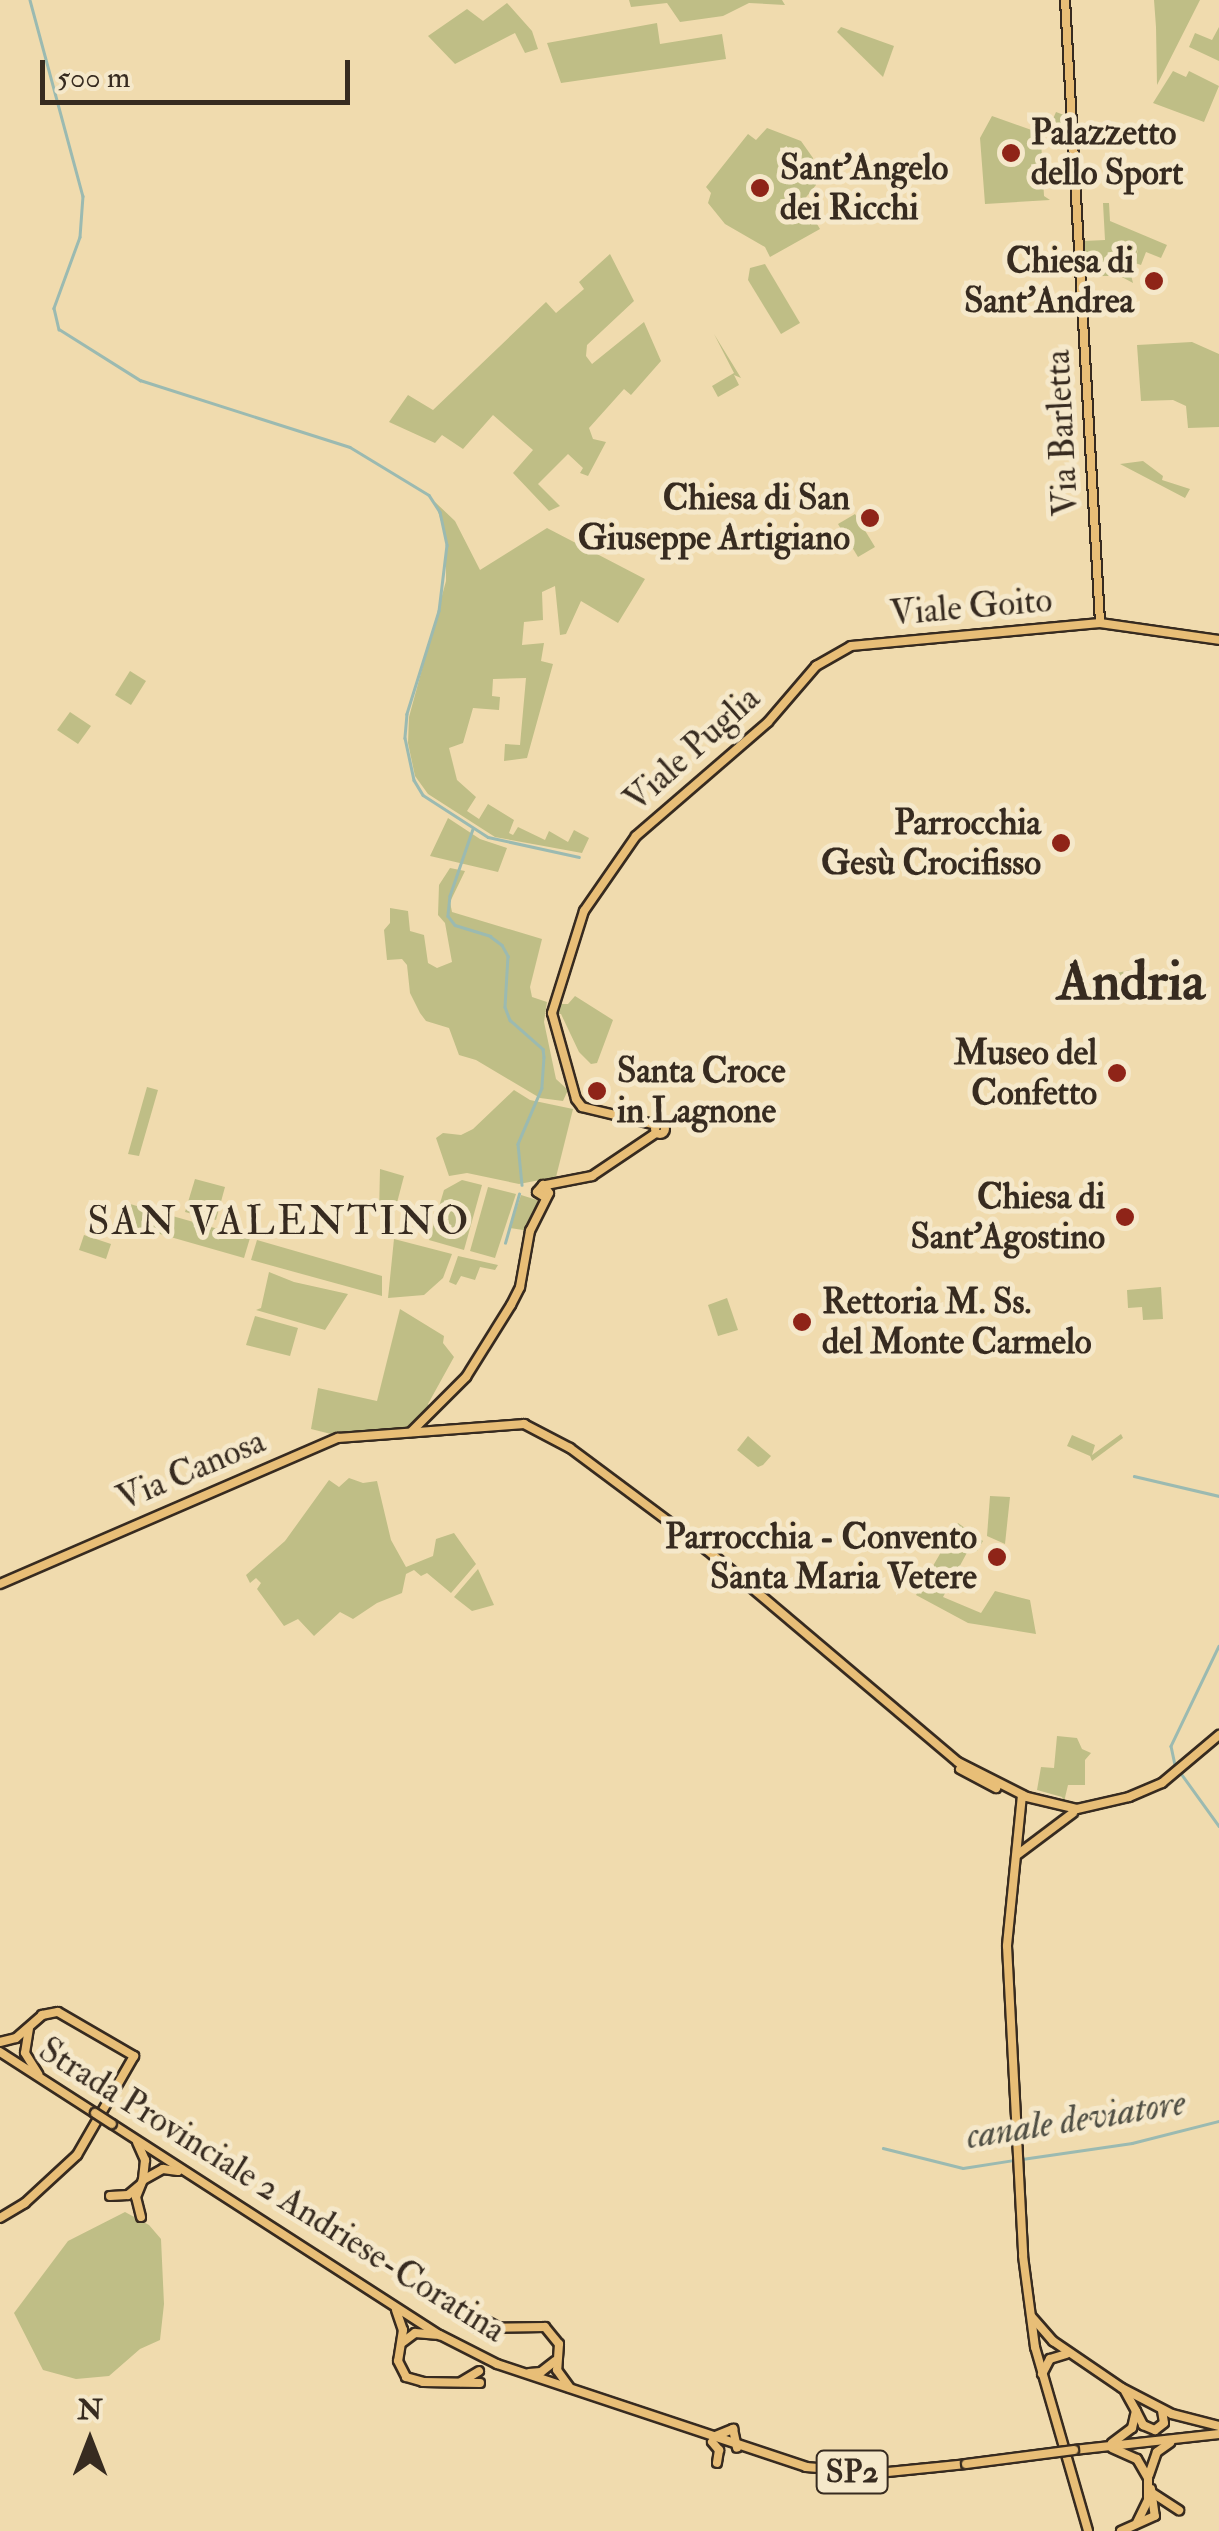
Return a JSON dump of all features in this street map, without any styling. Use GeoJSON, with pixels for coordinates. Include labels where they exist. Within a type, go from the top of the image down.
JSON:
{"type":"FeatureCollection","features":[{"type":"Feature","properties":{"kind":"main road","name":"Via Barletta"},"geometry":{"type":"LineString","coordinates":[[1065,0],[1100,623]]}},
{"type":"Feature","properties":{"kind":"main road","name":"Viale Goito"},"geometry":{"type":"LineString","coordinates":[[846,648],[1100,623],[1219,640]]}},
{"type":"Feature","properties":{"kind":"main road","name":"Viale Puglia"},"geometry":{"type":"LineString","coordinates":[[410,1432],[466,1376],[511,1305],[520,1287],[530,1232],[547,1191],[592,1176],[656,1129],[645,1122],[578,1102],[552,1012],[587,905],[637,835],[758,731],[816,666],[846,648]]}},
{"type":"Feature","properties":{"kind":"main road","name":"Via Canosa"},"geometry":{"type":"LineString","coordinates":[[0,1584],[338,1438],[524,1424],[557,1442],[698,1548],[954,1765],[1022,1797]]}},
{"type":"Feature","properties":{"kind":"main road"},"geometry":{"type":"LineString","coordinates":[[1017,1855],[1073,1812],[1148,1795],[1219,1738]]}},
{"type":"Feature","properties":{"kind":"main road"},"geometry":{"type":"LineString","coordinates":[[1022,1797],[1056,1807],[1081,1809],[1146,1791],[1179,1772]]}},
{"type":"Feature","properties":{"kind":"main road"},"geometry":{"type":"LineString","coordinates":[[1022,1797],[1073,1812]]}},
{"type":"Feature","properties":{"kind":"main road"},"geometry":{"type":"LineString","coordinates":[[1022,1797],[1007,1946],[1029,2312],[1042,2374],[1088,2531]]}},
{"type":"Feature","properties":{"kind":"main road"},"geometry":{"type":"LineString","coordinates":[[0,2042],[16,2038],[46,2013],[62,2012],[134,2056],[76,2155],[25,2203],[0,2218]]}},
{"type":"Feature","properties":{"kind":"main road"},"geometry":{"type":"LineString","coordinates":[[32,2024],[25,2053],[44,2080]]}},
{"type":"Feature","properties":{"kind":"main road","name":"Strada Provinciale 2 Andriese-Coratina"},"geometry":{"type":"LineString","coordinates":[[0,2052],[440,2336],[519,2372],[738,2448],[806,2467],[906,2472],[1219,2434]]}},
{"type":"Feature","properties":{"kind":"main road"},"geometry":{"type":"LineString","coordinates":[[134,2138],[146,2160],[142,2183]]}},
{"type":"Feature","properties":{"kind":"main road"},"geometry":{"type":"LineString","coordinates":[[132,2196],[162,2169],[188,2173]]}},
{"type":"Feature","properties":{"kind":"main road"},"geometry":{"type":"LineString","coordinates":[[110,2196],[132,2196]]}},
{"type":"Feature","properties":{"kind":"main road"},"geometry":{"type":"LineString","coordinates":[[132,2196],[141,2217]]}},
{"type":"Feature","properties":{"kind":"main road"},"geometry":{"type":"LineString","coordinates":[[394,2306],[402,2321],[398,2361],[406,2377],[470,2383],[480,2371]]}},
{"type":"Feature","properties":{"kind":"main road"},"geometry":{"type":"LineString","coordinates":[[1029,2312],[1067,2354],[1122,2388],[1162,2410],[1219,2426]]}},
{"type":"Feature","properties":{"kind":"main road"},"geometry":{"type":"LineString","coordinates":[[476,2316],[490,2327],[545,2327],[559,2344],[556,2360],[560,2379],[578,2394]]}},
{"type":"Feature","properties":{"kind":"main road"},"geometry":{"type":"LineString","coordinates":[[478,2340],[490,2327]]}},
{"type":"Feature","properties":{"kind":"main road"},"geometry":{"type":"LineString","coordinates":[[401,2343],[416,2334],[440,2336]]}},
{"type":"Feature","properties":{"kind":"main road"},"geometry":{"type":"LineString","coordinates":[[1035,2348],[1052,2341]]}},
{"type":"Feature","properties":{"kind":"main road"},"geometry":{"type":"LineString","coordinates":[[1035,2348],[1067,2354]]}},
{"type":"Feature","properties":{"kind":"main road"},"geometry":{"type":"LineString","coordinates":[[1042,2374],[1050,2360],[1067,2354]]}},
{"type":"Feature","properties":{"kind":"main road"},"geometry":{"type":"LineString","coordinates":[[519,2372],[541,2372],[556,2360]]}},
{"type":"Feature","properties":{"kind":"main road"},"geometry":{"type":"LineString","coordinates":[[470,2383],[480,2394]]}},
{"type":"Feature","properties":{"kind":"main road"},"geometry":{"type":"LineString","coordinates":[[1122,2388],[1142,2425],[1155,2430],[1165,2420],[1162,2410]]}},
{"type":"Feature","properties":{"kind":"main road"},"geometry":{"type":"LineString","coordinates":[[1103,2447],[1124,2436],[1136,2410]]}},
{"type":"Feature","properties":{"kind":"main road"},"geometry":{"type":"LineString","coordinates":[[733,2430],[738,2448],[716,2463],[718,2450],[707,2438],[733,2430]]}},
{"type":"Feature","properties":{"kind":"main road"},"geometry":{"type":"LineString","coordinates":[[1148,2481],[1157,2452],[1167,2444],[1194,2437]]}},
{"type":"Feature","properties":{"kind":"main road"},"geometry":{"type":"LineString","coordinates":[[1103,2447],[1137,2459],[1148,2481],[1154,2516],[1122,2531]]}},
{"type":"Feature","properties":{"kind":"main road"},"geometry":{"type":"LineString","coordinates":[[1151,2497],[1179,2510]]}},
{"type":"Feature","properties":{"kind":"main road"},"geometry":{"type":"LineString","coordinates":[[1138,2523],[1151,2497]]}},
{"type":"Feature","properties":{"kind":"main road"},"geometry":{"type":"LineString","coordinates":[[1082,2516],[1097,2531]]}},
{"type":"Feature","properties":{"kind":"shaded area"},"geometry":{"type":"Polygon","coordinates":[[[629,0],[782,0],[785,5],[749,3],[723,16],[680,22],[667,3],[631,7],[629,0]]]}},
{"type":"Feature","properties":{"kind":"shaded area"},"geometry":{"type":"Polygon","coordinates":[[[1154,0],[1200,0],[1157,85],[1156,27],[1154,0]]]}},
{"type":"Feature","properties":{"kind":"shaded area"},"geometry":{"type":"Polygon","coordinates":[[[507,3],[532,31],[538,49],[525,53],[515,33],[455,64],[428,36],[467,9],[483,21],[507,3]]]}},
{"type":"Feature","properties":{"kind":"shaded area"},"geometry":{"type":"Polygon","coordinates":[[[657,23],[660,44],[722,34],[726,59],[561,83],[547,43],[657,23]]]}},
{"type":"Feature","properties":{"kind":"shaded area"},"geometry":{"type":"Polygon","coordinates":[[[841,27],[894,46],[883,77],[837,32],[841,27]]]}},
{"type":"Feature","properties":{"kind":"shaded area"},"geometry":{"type":"Polygon","coordinates":[[[1219,27],[1219,61],[1189,47],[1195,33],[1212,40],[1219,27]]]}},
{"type":"Feature","properties":{"kind":"shaded area"},"geometry":{"type":"Polygon","coordinates":[[[1173,71],[1186,77],[1189,71],[1219,86],[1204,122],[1153,103],[1173,71]]]}},
{"type":"Feature","properties":{"kind":"shaded area","name":"Palazzetto dello Sport"},"geometry":{"type":"Polygon","coordinates":[[[1056,112],[1064,115],[1065,123],[1041,139],[1044,196],[1050,200],[985,204],[980,138],[992,116],[1040,133],[1049,128],[1056,112]]]}},
{"type":"Feature","properties":{"kind":"shaded area","name":"Sant'Angelo dei Ricchi"},"geometry":{"type":"Polygon","coordinates":[[[767,128],[801,141],[813,158],[816,185],[803,201],[820,229],[770,257],[765,247],[725,224],[708,203],[711,193],[706,187],[748,134],[756,140],[767,128]]]}},
{"type":"Feature","properties":{"kind":"shaded area"},"geometry":{"type":"Polygon","coordinates":[[[1103,203],[1109,203],[1110,221],[1167,245],[1161,258],[1146,252],[1141,265],[1135,263],[1138,249],[1130,271],[1133,283],[1120,276],[1095,276],[1085,267],[1084,241],[1105,240],[1103,203]]]}},
{"type":"Feature","properties":{"kind":"shaded area"},"geometry":{"type":"Polygon","coordinates":[[[610,254],[634,301],[587,345],[586,356],[592,364],[644,322],[661,361],[631,395],[624,389],[589,428],[593,439],[606,442],[588,476],[580,473],[583,468],[568,454],[538,484],[560,506],[549,511],[513,473],[533,450],[493,415],[463,449],[442,435],[435,443],[389,422],[408,395],[433,410],[546,302],[556,313],[584,289],[579,282],[610,254]]]}},
{"type":"Feature","properties":{"kind":"shaded area"},"geometry":{"type":"Polygon","coordinates":[[[765,264],[800,323],[781,334],[748,280],[750,268],[765,264]]]}},
{"type":"Feature","properties":{"kind":"shaded area"},"geometry":{"type":"Polygon","coordinates":[[[714,334],[741,378],[734,375],[739,385],[718,397],[712,386],[734,373],[714,334]]]}},
{"type":"Feature","properties":{"kind":"shaded area"},"geometry":{"type":"Polygon","coordinates":[[[1192,342],[1219,354],[1219,427],[1188,428],[1186,406],[1173,400],[1141,401],[1137,345],[1192,342]]]}},
{"type":"Feature","properties":{"kind":"shaded area"},"geometry":{"type":"Polygon","coordinates":[[[1143,461],[1163,476],[1162,480],[1190,489],[1185,498],[1120,464],[1143,461]]]}},
{"type":"Feature","properties":{"kind":"shaded area"},"geometry":{"type":"Polygon","coordinates":[[[435,502],[455,521],[480,570],[547,528],[645,579],[618,623],[581,601],[566,634],[560,635],[555,586],[542,592],[543,620],[524,622],[522,645],[544,643],[541,661],[553,664],[527,758],[504,761],[505,744],[520,745],[526,678],[493,679],[492,696],[500,697],[499,710],[473,708],[463,743],[449,748],[457,780],[476,797],[467,811],[479,819],[488,804],[514,820],[509,833],[513,835],[518,827],[545,840],[549,831],[568,842],[574,830],[589,838],[582,853],[495,837],[428,794],[415,776],[408,743],[409,717],[446,581],[446,537],[435,502]]]}},
{"type":"Feature","properties":{"kind":"shaded area"},"geometry":{"type":"Polygon","coordinates":[[[855,514],[875,547],[858,557],[838,524],[855,514]]]}},
{"type":"Feature","properties":{"kind":"shaded area"},"geometry":{"type":"Polygon","coordinates":[[[130,671],[146,681],[131,705],[115,695],[130,671]]]}},
{"type":"Feature","properties":{"kind":"shaded area"},"geometry":{"type":"Polygon","coordinates":[[[70,712],[91,726],[78,744],[57,730],[70,712]]]}},
{"type":"Feature","properties":{"kind":"shaded area"},"geometry":{"type":"Polygon","coordinates":[[[448,818],[480,839],[507,848],[498,872],[430,856],[448,818]]]}},
{"type":"Feature","properties":{"kind":"shaded area"},"geometry":{"type":"Polygon","coordinates":[[[450,868],[465,871],[450,902],[452,912],[542,939],[530,987],[532,997],[547,1002],[544,1022],[556,1079],[568,1090],[563,1101],[540,1098],[476,1060],[459,1055],[449,1028],[426,1021],[420,1013],[410,993],[407,965],[402,959],[387,960],[384,930],[390,923],[390,908],[408,911],[410,931],[424,935],[428,963],[437,968],[452,962],[445,923],[438,915],[439,885],[450,868]]]}},
{"type":"Feature","properties":{"kind":"shaded area"},"geometry":{"type":"Polygon","coordinates":[[[1130,970],[1152,978],[1152,990],[1142,994],[1116,986],[1117,973],[1130,970]]]}},
{"type":"Feature","properties":{"kind":"shaded area"},"geometry":{"type":"Polygon","coordinates":[[[575,996],[613,1020],[597,1063],[591,1064],[579,1052],[561,1014],[556,1014],[558,1004],[568,1004],[575,996]]]}},
{"type":"Feature","properties":{"kind":"shaded area"},"geometry":{"type":"Polygon","coordinates":[[[147,1087],[158,1090],[139,1156],[128,1154],[147,1087]]]}},
{"type":"Feature","properties":{"kind":"shaded area"},"geometry":{"type":"Polygon","coordinates":[[[514,1090],[530,1100],[573,1109],[556,1177],[519,1184],[467,1173],[449,1176],[436,1138],[443,1133],[461,1135],[473,1129],[514,1090]]]}},
{"type":"Feature","properties":{"kind":"shaded area"},"geometry":{"type":"Polygon","coordinates":[[[380,1169],[404,1176],[393,1218],[379,1214],[380,1169]]]}},
{"type":"Feature","properties":{"kind":"shaded area"},"geometry":{"type":"Polygon","coordinates":[[[195,1179],[225,1187],[216,1220],[185,1212],[195,1179]]]}},
{"type":"Feature","properties":{"kind":"shaded area"},"geometry":{"type":"Polygon","coordinates":[[[462,1180],[482,1185],[464,1250],[429,1240],[444,1190],[462,1180]]]}},
{"type":"Feature","properties":{"kind":"shaded area"},"geometry":{"type":"Polygon","coordinates":[[[488,1187],[516,1194],[495,1258],[470,1251],[488,1187]]]}},
{"type":"Feature","properties":{"kind":"shaded area"},"geometry":{"type":"Polygon","coordinates":[[[521,1195],[537,1200],[538,1206],[524,1237],[523,1230],[510,1228],[521,1195]]]}},
{"type":"Feature","properties":{"kind":"shaded area"},"geometry":{"type":"Polygon","coordinates":[[[130,1204],[250,1238],[244,1258],[125,1224],[130,1204]]]}},
{"type":"Feature","properties":{"kind":"shaded area"},"geometry":{"type":"Polygon","coordinates":[[[84,1235],[111,1244],[106,1259],[79,1250],[84,1235]]]}},
{"type":"Feature","properties":{"kind":"shaded area"},"geometry":{"type":"Polygon","coordinates":[[[394,1239],[452,1254],[443,1278],[424,1295],[388,1298],[394,1239]]]}},
{"type":"Feature","properties":{"kind":"shaded area"},"geometry":{"type":"Polygon","coordinates":[[[257,1240],[382,1276],[382,1296],[251,1260],[257,1240]]]}},
{"type":"Feature","properties":{"kind":"shaded area"},"geometry":{"type":"Polygon","coordinates":[[[458,1256],[498,1265],[495,1270],[480,1267],[475,1280],[461,1276],[456,1285],[449,1282],[458,1256]]]}},
{"type":"Feature","properties":{"kind":"shaded area"},"geometry":{"type":"Polygon","coordinates":[[[269,1272],[348,1294],[325,1330],[256,1310],[261,1308],[269,1272]]]}},
{"type":"Feature","properties":{"kind":"shaded area"},"geometry":{"type":"Polygon","coordinates":[[[1161,1287],[1163,1319],[1143,1320],[1142,1307],[1128,1308],[1127,1290],[1161,1287]]]}},
{"type":"Feature","properties":{"kind":"shaded area"},"geometry":{"type":"Polygon","coordinates":[[[727,1298],[738,1330],[718,1336],[708,1305],[727,1298]]]}},
{"type":"Feature","properties":{"kind":"shaded area"},"geometry":{"type":"Polygon","coordinates":[[[400,1309],[444,1336],[443,1343],[454,1357],[428,1404],[430,1407],[409,1429],[335,1435],[311,1429],[318,1388],[377,1401],[400,1309]]]}},
{"type":"Feature","properties":{"kind":"shaded area"},"geometry":{"type":"Polygon","coordinates":[[[255,1316],[298,1328],[290,1356],[246,1345],[255,1316]]]}},
{"type":"Feature","properties":{"kind":"shaded area"},"geometry":{"type":"Polygon","coordinates":[[[1121,1434],[1123,1438],[1092,1461],[1090,1456],[1067,1446],[1072,1435],[1095,1445],[1092,1455],[1121,1434]]]}},
{"type":"Feature","properties":{"kind":"shaded area"},"geometry":{"type":"Polygon","coordinates":[[[748,1436],[771,1456],[763,1465],[758,1467],[737,1450],[748,1436]]]}},
{"type":"Feature","properties":{"kind":"shaded area"},"geometry":{"type":"Polygon","coordinates":[[[349,1478],[363,1483],[377,1481],[391,1540],[406,1567],[433,1556],[436,1539],[454,1533],[476,1564],[451,1593],[427,1573],[421,1576],[414,1570],[406,1574],[402,1593],[353,1619],[340,1612],[314,1636],[298,1619],[284,1626],[257,1589],[261,1583],[256,1578],[250,1583],[246,1575],[285,1541],[329,1480],[339,1487],[349,1478]]]}},
{"type":"Feature","properties":{"kind":"shaded area"},"geometry":{"type":"Polygon","coordinates":[[[990,1496],[1010,1497],[1005,1544],[987,1536],[990,1496]]]}},
{"type":"Feature","properties":{"kind":"shaded area"},"geometry":{"type":"Polygon","coordinates":[[[958,1523],[983,1541],[977,1551],[970,1547],[943,1597],[981,1613],[995,1591],[1030,1600],[1036,1634],[968,1623],[916,1595],[958,1523]]]}},
{"type":"Feature","properties":{"kind":"shaded area"},"geometry":{"type":"Polygon","coordinates":[[[478,1569],[494,1605],[472,1611],[454,1597],[478,1569]]]}},
{"type":"Feature","properties":{"kind":"shaded area"},"geometry":{"type":"Polygon","coordinates":[[[1057,1736],[1077,1738],[1082,1749],[1091,1753],[1085,1760],[1085,1785],[1068,1785],[1064,1802],[1062,1797],[1037,1790],[1041,1767],[1054,1768],[1057,1736]]]}},
{"type":"Feature","properties":{"kind":"shaded area"},"geometry":{"type":"Polygon","coordinates":[[[125,2212],[149,2225],[161,2239],[164,2304],[160,2340],[140,2349],[109,2376],[76,2379],[43,2370],[14,2313],[68,2241],[125,2212]]]}},
{"type":"Feature","properties":{"kind":"waterway"},"geometry":{"type":"LineString","coordinates":[[30,0],[83,196],[80,237],[54,308],[59,329],[140,380],[350,447],[429,495],[440,512],[447,545],[439,611],[407,714],[405,738],[414,780],[423,795],[488,837],[579,857]]}},
{"type":"Feature","properties":{"kind":"waterway"},"geometry":{"type":"LineString","coordinates":[[473,829],[450,896],[448,916],[455,925],[490,936],[502,945],[508,956],[505,1007],[510,1020],[543,1049],[542,1088],[518,1144],[522,1185]]}},
{"type":"Feature","properties":{"kind":"waterway"},"geometry":{"type":"LineString","coordinates":[[505,1243],[519,1194]]}},
{"type":"Feature","properties":{"kind":"waterway"},"geometry":{"type":"LineString","coordinates":[[1134,1476],[1219,1496]]}},
{"type":"Feature","properties":{"kind":"waterway"},"geometry":{"type":"LineString","coordinates":[[1219,1646],[1171,1746],[1175,1765],[1219,1826]]}},
{"type":"Feature","properties":{"kind":"waterway","name":"canale deviatore"},"geometry":{"type":"LineString","coordinates":[[1022,2159],[1132,2143],[1219,2121]]}},
{"type":"Feature","properties":{"kind":"waterway","name":"canale deviatore"},"geometry":{"type":"LineString","coordinates":[[883,2148],[963,2168],[1014,2160]]}},
{"type":"Feature","properties":{"kind":"place","name":"Palazzetto dello Sport"},"geometry":{"type":"Point","coordinates":[1011,153]}},
{"type":"Feature","properties":{"kind":"place","name":"Sant'Angelo dei Ricchi"},"geometry":{"type":"Point","coordinates":[760,188]}},
{"type":"Feature","properties":{"kind":"place","name":"Chiesa di Sant'Andrea"},"geometry":{"type":"Point","coordinates":[1154,281]}},
{"type":"Feature","properties":{"kind":"place","name":"Chiesa di San Giuseppe Artigiano"},"geometry":{"type":"Point","coordinates":[870,518]}},
{"type":"Feature","properties":{"kind":"place","name":"Parrocchia Gesù Crocifisso"},"geometry":{"type":"Point","coordinates":[1061,843]}},
{"type":"Feature","properties":{"kind":"place","name":"Museo del Confetto"},"geometry":{"type":"Point","coordinates":[1117,1073]}},
{"type":"Feature","properties":{"kind":"place","name":"Santa Croce in Lagnone"},"geometry":{"type":"Point","coordinates":[597,1091]}},
{"type":"Feature","properties":{"kind":"place","name":"Chiesa di Sant'Agostino"},"geometry":{"type":"Point","coordinates":[1125,1217]}},
{"type":"Feature","properties":{"kind":"place","name":"Rettoria M. Ss. del Monte Carmelo"},"geometry":{"type":"Point","coordinates":[802,1322]}},
{"type":"Feature","properties":{"kind":"place","name":"Parrocchia - Convento Santa Maria Vetere"},"geometry":{"type":"Point","coordinates":[997,1557]}},
{"type":"Feature","properties":{"kind":"district","name":"Andria"},"geometry":{"type":"Point","coordinates":[1131,982]}},
{"type":"Feature","properties":{"kind":"district","name":"SAN VALENTINO"},"geometry":{"type":"Point","coordinates":[279,1222]}}]}
